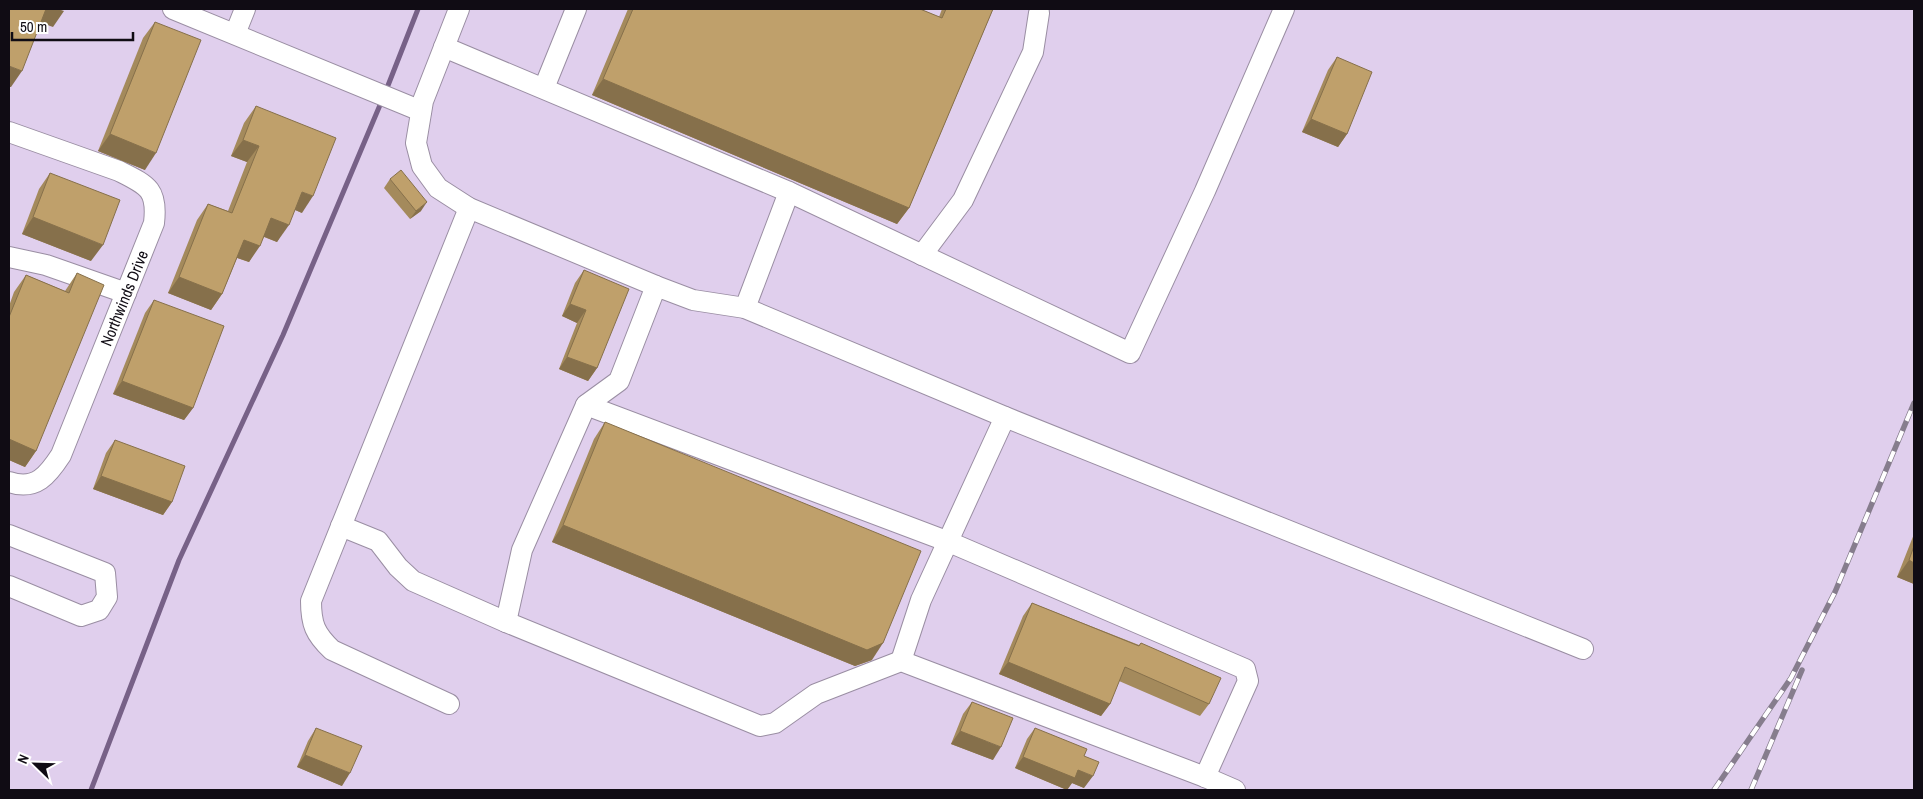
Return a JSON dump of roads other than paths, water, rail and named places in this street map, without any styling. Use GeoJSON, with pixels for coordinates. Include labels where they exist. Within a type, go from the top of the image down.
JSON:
{"type":"FeatureCollection","features":[{"type":"Feature","properties":{"kind":"street"},"geometry":{"type":"LineString","coordinates":[[174,9],[421,111]]}},
{"type":"Feature","properties":{"kind":"street"},"geometry":{"type":"LineString","coordinates":[[235,34],[245,9]]}},
{"type":"Feature","properties":{"kind":"street"},"geometry":{"type":"LineString","coordinates":[[459,9],[423,101],[416,143],[422,166],[438,188],[469,208],[693,300],[745,308],[1005,417],[1583,649]]}},
{"type":"Feature","properties":{"kind":"street"},"geometry":{"type":"LineString","coordinates":[[544,88],[576,9]]}},
{"type":"Feature","properties":{"kind":"street"},"geometry":{"type":"LineString","coordinates":[[444,47],[789,192],[1130,353],[1205,191],[1284,9]]}},
{"type":"Feature","properties":{"kind":"street"},"geometry":{"type":"LineString","coordinates":[[922,255],[963,200],[1033,52],[1036,10]]}},
{"type":"Feature","properties":{"kind":"street","name":"Northwinds Drive"},"geometry":{"type":"LineString","coordinates":[[9,132],[41,145],[119,171],[136,179],[150,191],[156,205],[154,223],[57,461],[49,474],[33,484],[14,484],[9,482]]}},
{"type":"Feature","properties":{"kind":"street"},"geometry":{"type":"LineString","coordinates":[[745,308],[789,192]]}},
{"type":"Feature","properties":{"kind":"street"},"geometry":{"type":"LineString","coordinates":[[449,704],[332,650],[319,638],[312,619],[312,601],[469,208]]}},
{"type":"Feature","properties":{"kind":"street"},"geometry":{"type":"LineString","coordinates":[[9,257],[46,264],[126,293]]}},
{"type":"Feature","properties":{"kind":"street"},"geometry":{"type":"LineString","coordinates":[[506,622],[522,550],[586,405],[619,380],[656,286]]}},
{"type":"Feature","properties":{"kind":"street"},"geometry":{"type":"LineString","coordinates":[[586,405],[949,542],[1244,669],[1248,681],[1205,777]]}},
{"type":"Feature","properties":{"kind":"street"},"geometry":{"type":"LineString","coordinates":[[901,661],[921,600],[1005,417]]}},
{"type":"Feature","properties":{"kind":"street"},"geometry":{"type":"LineString","coordinates":[[341,526],[378,541],[398,567],[413,580],[506,622],[760,726],[775,723],[816,694],[901,661],[1205,777],[1234,790]]}},
{"type":"Feature","properties":{"kind":"street"},"geometry":{"type":"LineString","coordinates":[[9,535],[104,573],[107,597],[99,610],[81,616],[9,586]]}},
{"type":"Feature","properties":{"kind":"waterway"},"geometry":{"type":"LineString","coordinates":[[387,88],[418,9]]}},
{"type":"Feature","properties":{"kind":"waterway"},"geometry":{"type":"LineString","coordinates":[[91,790],[179,560],[283,335],[380,105]]}},
{"type":"Feature","properties":{"kind":"railway"},"geometry":{"type":"LineString","coordinates":[[1714,790],[1791,678],[1835,592],[1914,403]]}},
{"type":"Feature","properties":{"kind":"railway"},"geometry":{"type":"LineString","coordinates":[[1751,790],[1802,670]]}}]}
